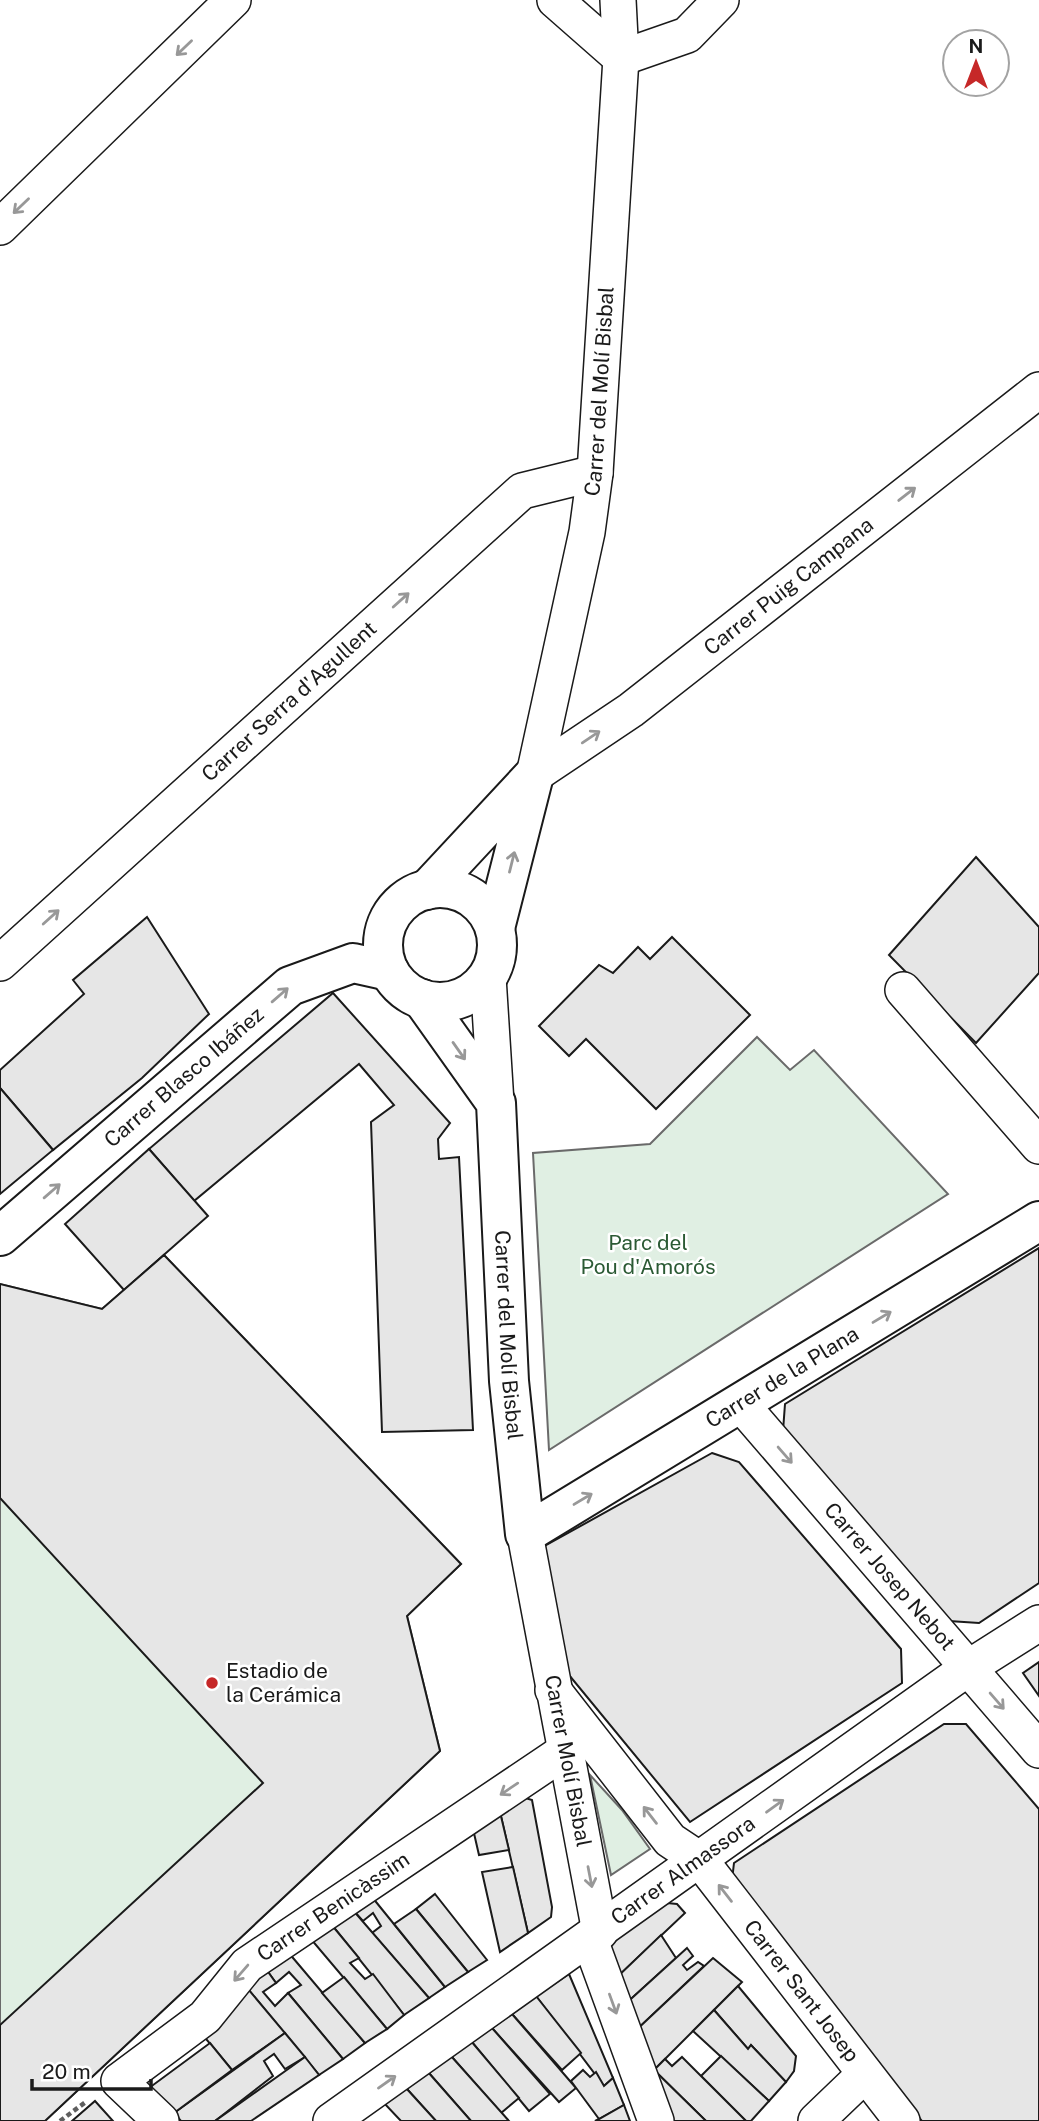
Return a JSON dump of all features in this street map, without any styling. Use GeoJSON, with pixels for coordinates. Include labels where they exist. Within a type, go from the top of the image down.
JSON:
{"type":"FeatureCollection","features":[{"type":"Feature","properties":{"kind":"main road"},"geometry":{"type":"LineString","coordinates":[[496,1103],[422,999],[397,982],[389,971],[384,954],[388,921],[398,907],[427,890],[534,775]]}},
{"type":"Feature","properties":{"kind":"main road","name":"Carrer del Molí Bisbal"},"geometry":{"type":"LineString","coordinates":[[495,928],[534,775]]}},
{"type":"Feature","properties":{"kind":"main road"},"geometry":{"type":"LineString","coordinates":[[422,999],[441,1002],[459,999],[475,990],[488,976],[495,961],[495,928],[488,912],[461,892],[444,888],[427,890]]}},
{"type":"Feature","properties":{"kind":"main road","name":"Carrer Blasco Ibáñez"},"geometry":{"type":"LineString","coordinates":[[0,1236],[290,986],[354,963],[389,971]]}},
{"type":"Feature","properties":{"kind":"main road","name":"Carrer del Molí Bisbal"},"geometry":{"type":"LineString","coordinates":[[496,1103],[509,1381],[525,1534]]}},
{"type":"Feature","properties":{"kind":"main road","name":"Carrer de la Plana"},"geometry":{"type":"LineString","coordinates":[[525,1534],[1039,1221]]}},
{"type":"Feature","properties":{"kind":"street"},"geometry":{"type":"LineString","coordinates":[[0,227],[233,0]]}},
{"type":"Feature","properties":{"kind":"street"},"geometry":{"type":"LineString","coordinates":[[555,0],[621,58],[687,35],[721,0]]}},
{"type":"Feature","properties":{"kind":"street","name":"Carrer del Molí Bisbal"},"geometry":{"type":"LineString","coordinates":[[534,775],[587,532],[595,473],[621,58],[618,0]]}},
{"type":"Feature","properties":{"kind":"street","name":"Carrer Puig Campana"},"geometry":{"type":"LineString","coordinates":[[534,775],[631,710],[1039,390]]}},
{"type":"Feature","properties":{"kind":"street","name":"Carrer Serra d'Agullent"},"geometry":{"type":"LineString","coordinates":[[0,962],[522,491],[595,473]]}},
{"type":"Feature","properties":{"kind":"street","name":"Carrer del Molí Bisbal"},"geometry":{"type":"LineString","coordinates":[[488,976],[496,1103]]}},
{"type":"Feature","properties":{"kind":"street"},"geometry":{"type":"LineString","coordinates":[[903,990],[1039,1146]]}},
{"type":"Feature","properties":{"kind":"street","name":"Carrer Josep Nebot"},"geometry":{"type":"LineString","coordinates":[[740,1403],[1039,1750]]}},
{"type":"Feature","properties":{"kind":"street","name":"Carrer del Molí Bisbal"},"geometry":{"type":"LineString","coordinates":[[525,1534],[553,1690]]}},
{"type":"Feature","properties":{"kind":"street","name":"Carrer Almassora"},"geometry":{"type":"LineString","coordinates":[[331,2121],[595,1936],[968,1668],[1039,1623]]}},
{"type":"Feature","properties":{"kind":"street","name":"Carrer Molí Bisbal"},"geometry":{"type":"LineString","coordinates":[[553,1690],[595,1936],[656,2121]]}},
{"type":"Feature","properties":{"kind":"street","name":"Carrer Molí Bisbal"},"geometry":{"type":"LineString","coordinates":[[553,1690],[670,1840],[700,1860]]}},
{"type":"Feature","properties":{"kind":"street","name":"Carrer Benicàssim"},"geometry":{"type":"LineString","coordinates":[[161,2121],[119,2081],[205,2017],[247,1965],[565,1751]]}},
{"type":"Feature","properties":{"kind":"street","name":"Carrer Sant Josep"},"geometry":{"type":"LineString","coordinates":[[700,1860],[902,2121]]}},
{"type":"Feature","properties":{"kind":"street"},"geometry":{"type":"LineString","coordinates":[[816,2121],[865,2074]]}},
{"type":"Feature","properties":{"kind":"green space","name":"Parc del Pou d'Amorós"},"geometry":{"type":"Polygon","coordinates":[[[757,1037],[790,1070],[814,1050],[948,1194],[549,1450],[533,1153],[650,1144],[757,1037]]]}},
{"type":"Feature","properties":{"kind":"green space","name":"Estadio de la Cerámica"},"geometry":{"type":"Polygon","coordinates":[[[164,1255],[461,1564],[407,1616],[440,1751],[45,2121],[0,2121],[0,1284],[102,1309],[164,1255]]]}},
{"type":"Feature","properties":{"kind":"green space"},"geometry":{"type":"Polygon","coordinates":[[[590,1775],[622,1810],[650,1849],[611,1875],[590,1775]]]}},
{"type":"Feature","properties":{"kind":"building"},"geometry":{"type":"Polygon","coordinates":[[[976,857],[1039,927],[1039,973],[976,1043],[889,955],[976,857]]]}},
{"type":"Feature","properties":{"kind":"building"},"geometry":{"type":"Polygon","coordinates":[[[147,917],[209,1014],[142,1078],[53,1150],[0,1088],[0,1070],[84,994],[73,980],[147,917]]]}},
{"type":"Feature","properties":{"kind":"building"},"geometry":{"type":"Polygon","coordinates":[[[672,937],[750,1015],[656,1109],[586,1039],[569,1056],[539,1026],[599,965],[613,973],[638,947],[650,959],[672,937]]]}},
{"type":"Feature","properties":{"kind":"building"},"geometry":{"type":"Polygon","coordinates":[[[333,993],[450,1123],[438,1139],[439,1159],[459,1157],[473,1430],[382,1432],[371,1122],[394,1105],[359,1064],[194,1201],[149,1149],[333,993]]]}},
{"type":"Feature","properties":{"kind":"building"},"geometry":{"type":"Polygon","coordinates":[[[0,1088],[53,1150],[0,1194],[0,1088]]]}},
{"type":"Feature","properties":{"kind":"building"},"geometry":{"type":"Polygon","coordinates":[[[149,1149],[208,1216],[124,1290],[65,1224],[149,1149]]]}},
{"type":"Feature","properties":{"kind":"building"},"geometry":{"type":"Polygon","coordinates":[[[1039,1248],[1039,1583],[979,1623],[949,1621],[783,1431],[785,1404],[1039,1248]]]}},
{"type":"Feature","properties":{"kind":"building","name":"Estadio de la Cerámica"},"geometry":{"type":"Polygon","coordinates":[[[164,1255],[461,1564],[407,1616],[440,1751],[45,2121],[0,2121],[0,2025],[263,1783],[0,1498],[0,1284],[102,1309],[164,1255]]]}},
{"type":"Feature","properties":{"kind":"building"},"geometry":{"type":"Polygon","coordinates":[[[712,1453],[739,1462],[901,1649],[902,1683],[690,1822],[555,1658],[541,1548],[712,1453]]]}},
{"type":"Feature","properties":{"kind":"building"},"geometry":{"type":"Polygon","coordinates":[[[1039,1662],[1039,1696],[1023,1673],[1039,1662]]]}},
{"type":"Feature","properties":{"kind":"building"},"geometry":{"type":"Polygon","coordinates":[[[944,1724],[966,1724],[1039,1809],[1039,2121],[922,2121],[732,1880],[734,1863],[944,1724]]]}},
{"type":"Feature","properties":{"kind":"building"},"geometry":{"type":"Polygon","coordinates":[[[519,1796],[532,1800],[552,1907],[551,1917],[528,1933],[500,1812],[519,1796]]]}},
{"type":"Feature","properties":{"kind":"building"},"geometry":{"type":"Polygon","coordinates":[[[500,1812],[509,1850],[479,1855],[473,1829],[500,1812]]]}},
{"type":"Feature","properties":{"kind":"building"},"geometry":{"type":"Polygon","coordinates":[[[513,1867],[528,1933],[500,1952],[482,1872],[513,1867]]]}},
{"type":"Feature","properties":{"kind":"building"},"geometry":{"type":"Polygon","coordinates":[[[435,1894],[487,1960],[468,1972],[416,1909],[435,1894]]]}},
{"type":"Feature","properties":{"kind":"building"},"geometry":{"type":"Polygon","coordinates":[[[372,1897],[445,1987],[429,1998],[372,1933],[381,1926],[373,1913],[363,1921],[352,1909],[372,1897]]]}},
{"type":"Feature","properties":{"kind":"building"},"geometry":{"type":"Polygon","coordinates":[[[667,1903],[677,1904],[685,1913],[613,1981],[603,1943],[667,1903]]]}},
{"type":"Feature","properties":{"kind":"building"},"geometry":{"type":"Polygon","coordinates":[[[352,1909],[429,1998],[404,2015],[331,1924],[352,1909]]]}},
{"type":"Feature","properties":{"kind":"building"},"geometry":{"type":"Polygon","coordinates":[[[416,1909],[468,1972],[445,1987],[394,1924],[416,1909]]]}},
{"type":"Feature","properties":{"kind":"building"},"geometry":{"type":"Polygon","coordinates":[[[331,1924],[359,1958],[350,1963],[365,1979],[373,1974],[404,2015],[387,2029],[310,1938],[331,1924]]]}},
{"type":"Feature","properties":{"kind":"building"},"geometry":{"type":"Polygon","coordinates":[[[661,1935],[676,1958],[621,2008],[613,1981],[661,1935]]]}},
{"type":"Feature","properties":{"kind":"building"},"geometry":{"type":"Polygon","coordinates":[[[687,1948],[693,1956],[683,1965],[687,1970],[698,1962],[704,1966],[631,2035],[621,2008],[687,1948]]]}},
{"type":"Feature","properties":{"kind":"building"},"geometry":{"type":"Polygon","coordinates":[[[288,1952],[365,2043],[343,2059],[288,1993],[301,1985],[289,1972],[276,1983],[266,1969],[288,1952]]]}},
{"type":"Feature","properties":{"kind":"building"},"geometry":{"type":"Polygon","coordinates":[[[713,1958],[742,1982],[650,2074],[631,2035],[713,1958]]]}},
{"type":"Feature","properties":{"kind":"building"},"geometry":{"type":"Polygon","coordinates":[[[266,1969],[276,1983],[263,1992],[275,2006],[288,1993],[343,2059],[319,2075],[243,1983],[266,1969]]]}},
{"type":"Feature","properties":{"kind":"building"},"geometry":{"type":"Polygon","coordinates":[[[569,1974],[613,2078],[604,2086],[536,1996],[569,1974]]]}},
{"type":"Feature","properties":{"kind":"building"},"geometry":{"type":"Polygon","coordinates":[[[344,1977],[387,2029],[365,2043],[322,1993],[344,1977]]]}},
{"type":"Feature","properties":{"kind":"building"},"geometry":{"type":"Polygon","coordinates":[[[243,1983],[285,2033],[232,2070],[201,2033],[243,1983]]]}},
{"type":"Feature","properties":{"kind":"building"},"geometry":{"type":"Polygon","coordinates":[[[738,1986],[796,2056],[794,2071],[786,2082],[751,2045],[748,2049],[714,2010],[738,1986]]]}},
{"type":"Feature","properties":{"kind":"building"},"geometry":{"type":"Polygon","coordinates":[[[536,1996],[581,2053],[562,2070],[512,2014],[536,1996]]]}},
{"type":"Feature","properties":{"kind":"building"},"geometry":{"type":"Polygon","coordinates":[[[714,2010],[748,2049],[751,2045],[786,2082],[769,2101],[693,2031],[714,2010]]]}},
{"type":"Feature","properties":{"kind":"building"},"geometry":{"type":"Polygon","coordinates":[[[512,2014],[576,2088],[559,2102],[492,2028],[512,2014]]]}},
{"type":"Feature","properties":{"kind":"building"},"geometry":{"type":"Polygon","coordinates":[[[492,2028],[550,2094],[529,2111],[471,2041],[492,2028]]]}},
{"type":"Feature","properties":{"kind":"building"},"geometry":{"type":"Polygon","coordinates":[[[285,2033],[305,2057],[285,2069],[274,2054],[264,2061],[273,2076],[215,2121],[181,2121],[174,2113],[285,2033]]]}},
{"type":"Feature","properties":{"kind":"building"},"geometry":{"type":"Polygon","coordinates":[[[471,2041],[519,2098],[501,2113],[451,2056],[471,2041]]]}},
{"type":"Feature","properties":{"kind":"building"},"geometry":{"type":"Polygon","coordinates":[[[210,2043],[232,2070],[174,2113],[149,2088],[210,2043]]]}},
{"type":"Feature","properties":{"kind":"building"},"geometry":{"type":"Polygon","coordinates":[[[451,2056],[509,2121],[471,2121],[428,2072],[451,2056]]]}},
{"type":"Feature","properties":{"kind":"building"},"geometry":{"type":"Polygon","coordinates":[[[721,2056],[769,2101],[751,2121],[746,2121],[701,2076],[721,2056]]]}},
{"type":"Feature","properties":{"kind":"building"},"geometry":{"type":"Polygon","coordinates":[[[305,2057],[319,2075],[251,2121],[215,2121],[305,2057]]]}},
{"type":"Feature","properties":{"kind":"building"},"geometry":{"type":"Polygon","coordinates":[[[682,2057],[746,2121],[706,2121],[654,2070],[665,2059],[672,2066],[682,2057]]]}},
{"type":"Feature","properties":{"kind":"building"},"geometry":{"type":"Polygon","coordinates":[[[583,2070],[590,2077],[596,2072],[604,2086],[613,2078],[624,2105],[599,2119],[571,2081],[583,2070]]]}},
{"type":"Feature","properties":{"kind":"building"},"geometry":{"type":"Polygon","coordinates":[[[654,2070],[706,2121],[668,2121],[654,2070]]]}},
{"type":"Feature","properties":{"kind":"building"},"geometry":{"type":"Polygon","coordinates":[[[428,2072],[471,2121],[436,2121],[406,2088],[428,2072]]]}},
{"type":"Feature","properties":{"kind":"building"},"geometry":{"type":"Polygon","coordinates":[[[406,2088],[436,2121],[401,2121],[383,2102],[406,2088]]]}},
{"type":"Feature","properties":{"kind":"building"},"geometry":{"type":"Polygon","coordinates":[[[95,2101],[113,2121],[72,2121],[95,2101]]]}},
{"type":"Feature","properties":{"kind":"building"},"geometry":{"type":"Polygon","coordinates":[[[624,2105],[630,2121],[595,2121],[599,2119],[624,2105]]]}},
{"type":"Feature","properties":{"kind":"place","name":"Estadio de la Cerámica"},"geometry":{"type":"Point","coordinates":[212,1683]}}]}
